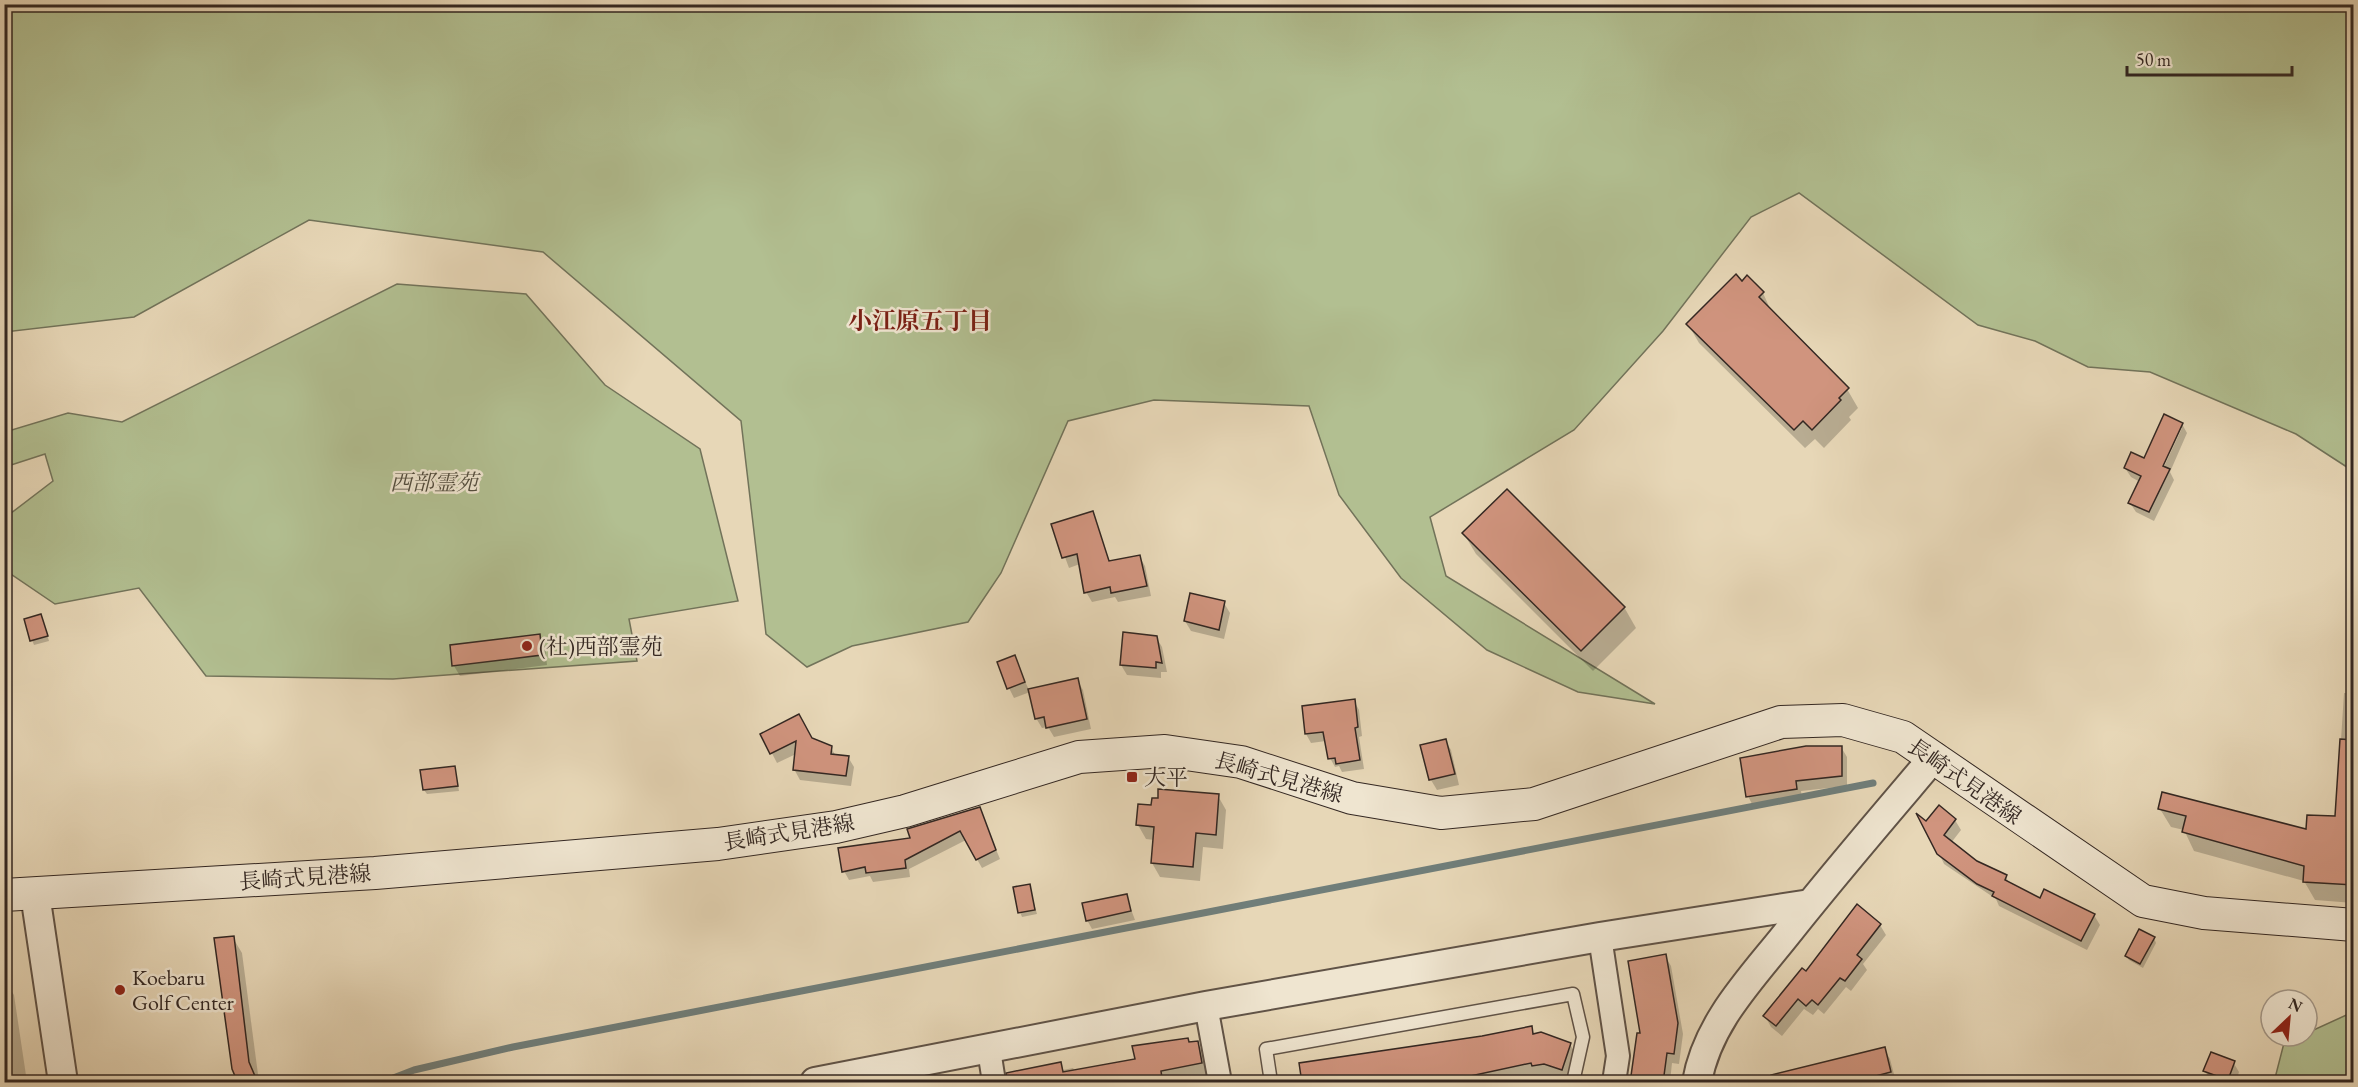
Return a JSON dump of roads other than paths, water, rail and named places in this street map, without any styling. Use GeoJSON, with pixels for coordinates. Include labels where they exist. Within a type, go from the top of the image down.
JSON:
{"type":"FeatureCollection","features":[{"type":"Feature","properties":{"kind":"main road","name":"長崎式見港線"},"geometry":{"type":"LineString","coordinates":[[20,894],[375,873],[718,844],[836,827],[905,811],[1079,757],[1165,751],[1241,762],[1352,798],[1441,813],[1534,804],[1781,722],[1843,720],[1903,737],[2021,820],[2143,901],[2204,913],[2354,925]]}},
{"type":"Feature","properties":{"kind":"street"},"geometry":{"type":"LineString","coordinates":[[1697,1083],[1701,1057],[1724,1013],[1810,904],[1934,757]]}},
{"type":"Feature","properties":{"kind":"street"},"geometry":{"type":"LineString","coordinates":[[20,894],[63,1083]]}},
{"type":"Feature","properties":{"kind":"street"},"geometry":{"type":"LineString","coordinates":[[815,1083],[1206,1006],[1600,937],[1810,904]]}},
{"type":"Feature","properties":{"kind":"street"},"geometry":{"type":"LineString","coordinates":[[1600,937],[1618,1056],[1614,1083]]}},
{"type":"Feature","properties":{"kind":"street"},"geometry":{"type":"LineString","coordinates":[[1206,1006],[1220,1083]]}},
{"type":"Feature","properties":{"kind":"street"},"geometry":{"type":"LineString","coordinates":[[989,1050],[994,1083]]}},
{"type":"Feature","properties":{"kind":"lane"},"geometry":{"type":"LineString","coordinates":[[1270,1083],[1266,1050],[1573,994],[1584,1037],[1573,1083]]}},
{"type":"Feature","properties":{"kind":"waterway"},"geometry":{"type":"LineString","coordinates":[[383,1082],[414,1070],[513,1047],[1873,783]]}},
{"type":"Feature","properties":{"kind":"place","name":"(社)西部霊苑"},"geometry":{"type":"Point","coordinates":[527,646]}},
{"type":"Feature","properties":{"kind":"place","name":"大平"},"geometry":{"type":"Point","coordinates":[1132,777]}},
{"type":"Feature","properties":{"kind":"place","name":"Koebaru Golf Center"},"geometry":{"type":"Point","coordinates":[120,990]}},
{"type":"Feature","properties":{"kind":"district","name":"小江原五丁目"},"geometry":{"type":"Point","coordinates":[920,321]}},
{"type":"Feature","properties":{"kind":"park label","name":"西部霊苑"},"geometry":{"type":"Point","coordinates":[434,482]}}]}
